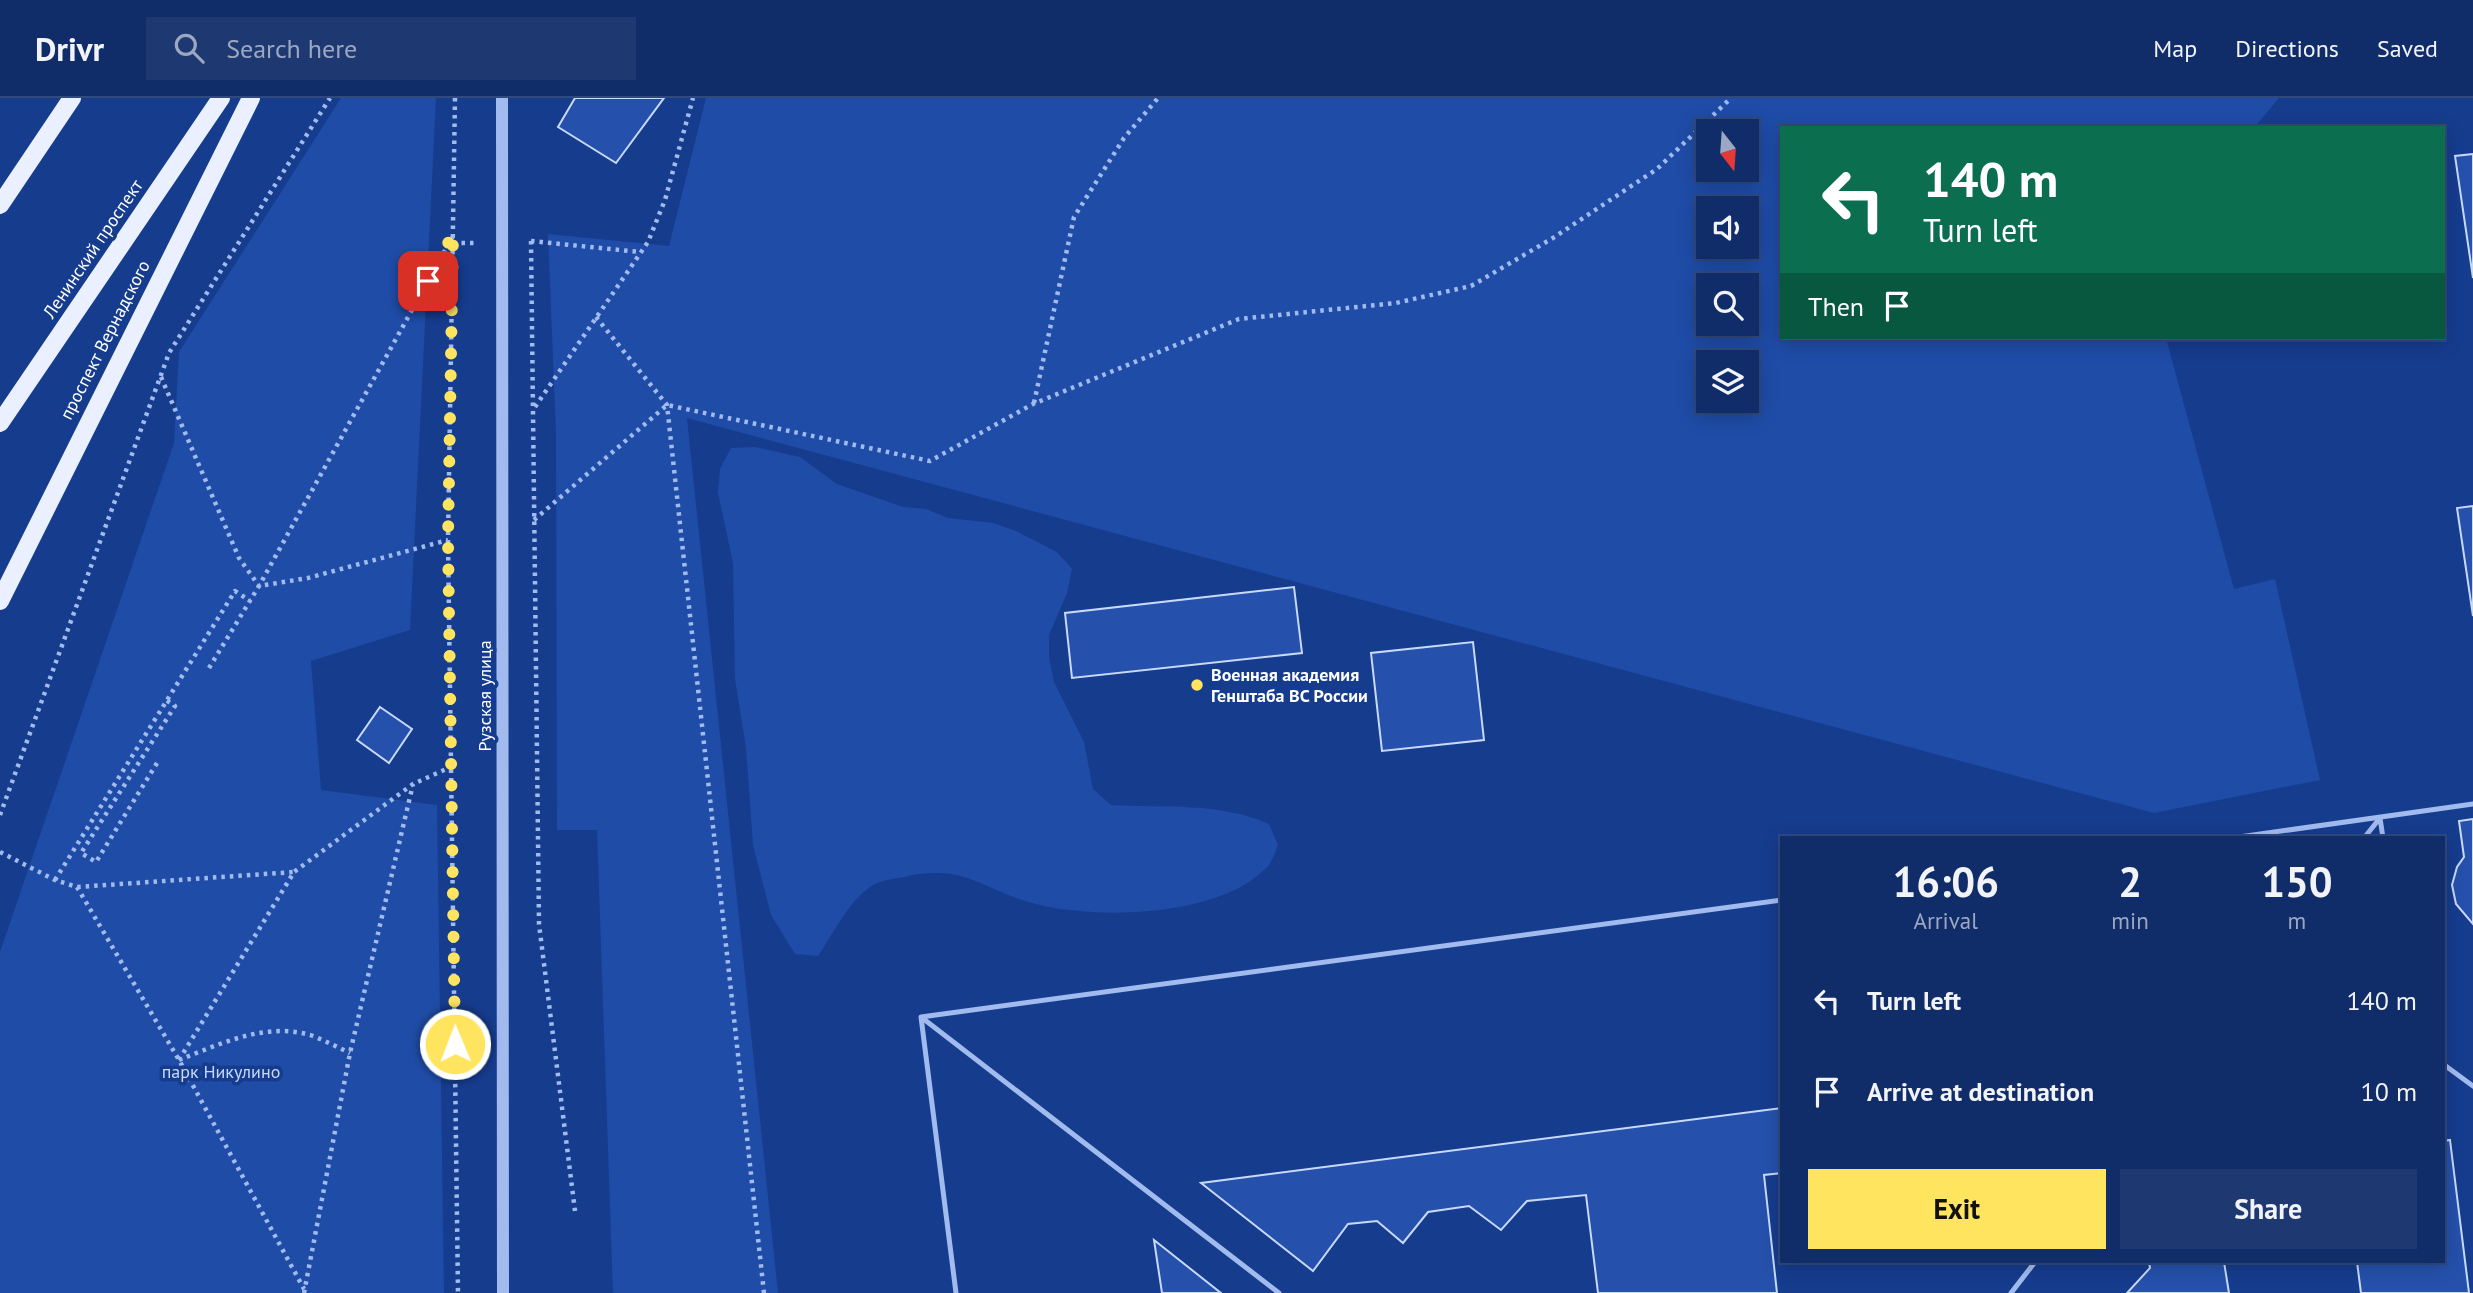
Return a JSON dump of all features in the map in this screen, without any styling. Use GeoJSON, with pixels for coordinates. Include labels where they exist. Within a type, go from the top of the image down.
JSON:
{"type":"FeatureCollection","features":[{"type":"Feature","properties":{"kind":"main road"},"geometry":{"type":"LineString","coordinates":[[0,205],[72,98]]}},
{"type":"Feature","properties":{"kind":"main road","name":"Ленинский проспект"},"geometry":{"type":"LineString","coordinates":[[0,423],[221,98]]}},
{"type":"Feature","properties":{"kind":"main road","name":"проспект Вернадского"},"geometry":{"type":"LineString","coordinates":[[0,601],[251,98]]}},
{"type":"Feature","properties":{"kind":"street","name":"Рузская улица"},"geometry":{"type":"LineString","coordinates":[[502,98],[503,1293]]}},
{"type":"Feature","properties":{"kind":"lane"},"geometry":{"type":"LineString","coordinates":[[2247,836],[2473,804]]}},
{"type":"Feature","properties":{"kind":"lane"},"geometry":{"type":"LineString","coordinates":[[2366,836],[2380,818]]}},
{"type":"Feature","properties":{"kind":"lane"},"geometry":{"type":"LineString","coordinates":[[2380,818],[2383,836]]}},
{"type":"Feature","properties":{"kind":"lane"},"geometry":{"type":"LineString","coordinates":[[921,1017],[1780,900]]}},
{"type":"Feature","properties":{"kind":"lane"},"geometry":{"type":"LineString","coordinates":[[921,1017],[956,1293]]}},
{"type":"Feature","properties":{"kind":"lane"},"geometry":{"type":"LineString","coordinates":[[921,1017],[1279,1293]]}},
{"type":"Feature","properties":{"kind":"lane"},"geometry":{"type":"LineString","coordinates":[[2445,1065],[2473,1086]]}},
{"type":"Feature","properties":{"kind":"lane"},"geometry":{"type":"LineString","coordinates":[[2011,1293],[2034,1263]]}},
{"type":"Feature","properties":{"kind":"path"},"geometry":{"type":"LineString","coordinates":[[0,815],[169,353],[330,98]]}},
{"type":"Feature","properties":{"kind":"path"},"geometry":{"type":"LineString","coordinates":[[455,98],[448,540],[453,766],[457,1293]]}},
{"type":"Feature","properties":{"kind":"path"},"geometry":{"type":"LineString","coordinates":[[534,407],[640,252],[665,200],[693,98]]}},
{"type":"Feature","properties":{"kind":"path"},"geometry":{"type":"LineString","coordinates":[[1034,404],[1073,217],[1125,138],[1158,98]]}},
{"type":"Feature","properties":{"kind":"path"},"geometry":{"type":"LineString","coordinates":[[667,405],[930,461],[1034,404],[1238,319],[1396,303],[1471,286],[1553,238],[1657,169],[1731,98]]}},
{"type":"Feature","properties":{"kind":"path"},"geometry":{"type":"LineString","coordinates":[[209,668],[259,586],[453,234]]}},
{"type":"Feature","properties":{"kind":"path"},"geometry":{"type":"LineString","coordinates":[[575,1211],[539,924],[531,241],[640,252]]}},
{"type":"Feature","properties":{"kind":"path"},"geometry":{"type":"LineString","coordinates":[[596,317],[667,405],[764,1293]]}},
{"type":"Feature","properties":{"kind":"path"},"geometry":{"type":"LineString","coordinates":[[161,376],[239,558],[259,586]]}},
{"type":"Feature","properties":{"kind":"path"},"geometry":{"type":"LineString","coordinates":[[534,520],[667,405]]}},
{"type":"Feature","properties":{"kind":"path"},"geometry":{"type":"LineString","coordinates":[[259,586],[308,578],[448,540]]}},
{"type":"Feature","properties":{"kind":"path"},"geometry":{"type":"LineString","coordinates":[[55,880],[235,591],[250,601]]}},
{"type":"Feature","properties":{"kind":"path"},"geometry":{"type":"LineString","coordinates":[[157,763],[96,862],[81,853],[176,706],[166,700]]}},
{"type":"Feature","properties":{"kind":"path"},"geometry":{"type":"LineString","coordinates":[[178,1060],[294,872],[413,785],[453,766]]}},
{"type":"Feature","properties":{"kind":"path"},"geometry":{"type":"LineString","coordinates":[[305,1292],[350,1053],[413,785]]}},
{"type":"Feature","properties":{"kind":"path"},"geometry":{"type":"LineString","coordinates":[[0,852],[55,880],[77,887],[294,872]]}},
{"type":"Feature","properties":{"kind":"path"},"geometry":{"type":"LineString","coordinates":[[77,887],[178,1060],[305,1292]]}},
{"type":"Feature","properties":{"kind":"path"},"geometry":{"type":"LineString","coordinates":[[178,1060],[223,1042],[268,1030],[309,1035],[350,1053]]}},
{"type":"Feature","properties":{"kind":"green space","name":"парк Никулино"},"geometry":{"type":"Polygon","coordinates":[[[341,98],[436,98],[410,630],[311,661],[321,790],[437,805],[444,1293],[0,1293],[0,952],[174,443],[179,352],[341,98]]]}},
{"type":"Feature","properties":{"kind":"green space"},"geometry":{"type":"Polygon","coordinates":[[[706,98],[2279,98],[2256,126],[1780,126],[1780,340],[2167,340],[2234,589],[2275,579],[2320,780],[2154,813],[687,418],[778,1293],[613,1293],[597,830],[557,830],[556,433],[548,234],[669,246],[706,98]]]}},
{"type":"Feature","properties":{"kind":"green space"},"geometry":{"type":"Polygon","coordinates":[[[755,447],[800,457],[837,484],[903,507],[926,509],[948,518],[993,523],[1016,531],[1057,552],[1072,569],[1067,593],[1049,635],[1049,657],[1054,682],[1084,742],[1093,789],[1111,805],[1211,809],[1231,812],[1269,824],[1278,845],[1268,866],[1245,884],[1219,897],[1189,905],[1124,913],[1091,912],[1036,904],[958,875],[925,873],[892,879],[873,885],[856,900],[818,956],[795,954],[771,915],[753,845],[746,748],[735,679],[733,563],[718,493],[720,469],[731,448],[755,447]]]}},
{"type":"Feature","properties":{"kind":"building"},"geometry":{"type":"Polygon","coordinates":[[[575,98],[664,98],[616,163],[558,127],[575,98]]]}},
{"type":"Feature","properties":{"kind":"building"},"geometry":{"type":"Polygon","coordinates":[[[2473,154],[2473,278],[2455,156],[2473,154]]]}},
{"type":"Feature","properties":{"kind":"building"},"geometry":{"type":"Polygon","coordinates":[[[2473,506],[2473,616],[2457,508],[2473,506]]]}},
{"type":"Feature","properties":{"kind":"building"},"geometry":{"type":"Polygon","coordinates":[[[1294,587],[1302,653],[1072,678],[1065,613],[1294,587]]]}},
{"type":"Feature","properties":{"kind":"building"},"geometry":{"type":"Polygon","coordinates":[[[1473,642],[1484,740],[1382,751],[1371,653],[1473,642]]]}},
{"type":"Feature","properties":{"kind":"building"},"geometry":{"type":"Polygon","coordinates":[[[380,707],[412,729],[389,763],[357,740],[380,707]]]}},
{"type":"Feature","properties":{"kind":"building"},"geometry":{"type":"Polygon","coordinates":[[[2473,819],[2473,924],[2456,904],[2452,885],[2457,867],[2464,857],[2459,821],[2473,819]]]}},
{"type":"Feature","properties":{"kind":"building"},"geometry":{"type":"Polygon","coordinates":[[[1780,1108],[1780,1173],[1764,1175],[1777,1293],[1598,1293],[1586,1195],[1527,1201],[1501,1230],[1469,1206],[1428,1212],[1403,1243],[1377,1221],[1348,1224],[1313,1271],[1201,1183],[1780,1108]]]}},
{"type":"Feature","properties":{"kind":"building"},"geometry":{"type":"Polygon","coordinates":[[[2450,1140],[2469,1293],[2361,1293],[2357,1263],[2445,1263],[2445,1141],[2450,1140]]]}},
{"type":"Feature","properties":{"kind":"building"},"geometry":{"type":"Polygon","coordinates":[[[1154,1240],[1221,1293],[1162,1293],[1154,1240]]]}},
{"type":"Feature","properties":{"kind":"building"},"geometry":{"type":"Polygon","coordinates":[[[2149,1263],[2224,1263],[2229,1293],[2127,1293],[2150,1268],[2149,1263]]]}},
{"type":"Feature","properties":{"kind":"place","name":"Военная академия Генштаба ВС России"},"geometry":{"type":"Point","coordinates":[1197,685]}},
{"type":"Feature","properties":{"kind":"route"},"geometry":{"type":"LineString","coordinates":[[428,281],[453,234],[448,540],[455,1044]]}}]}
